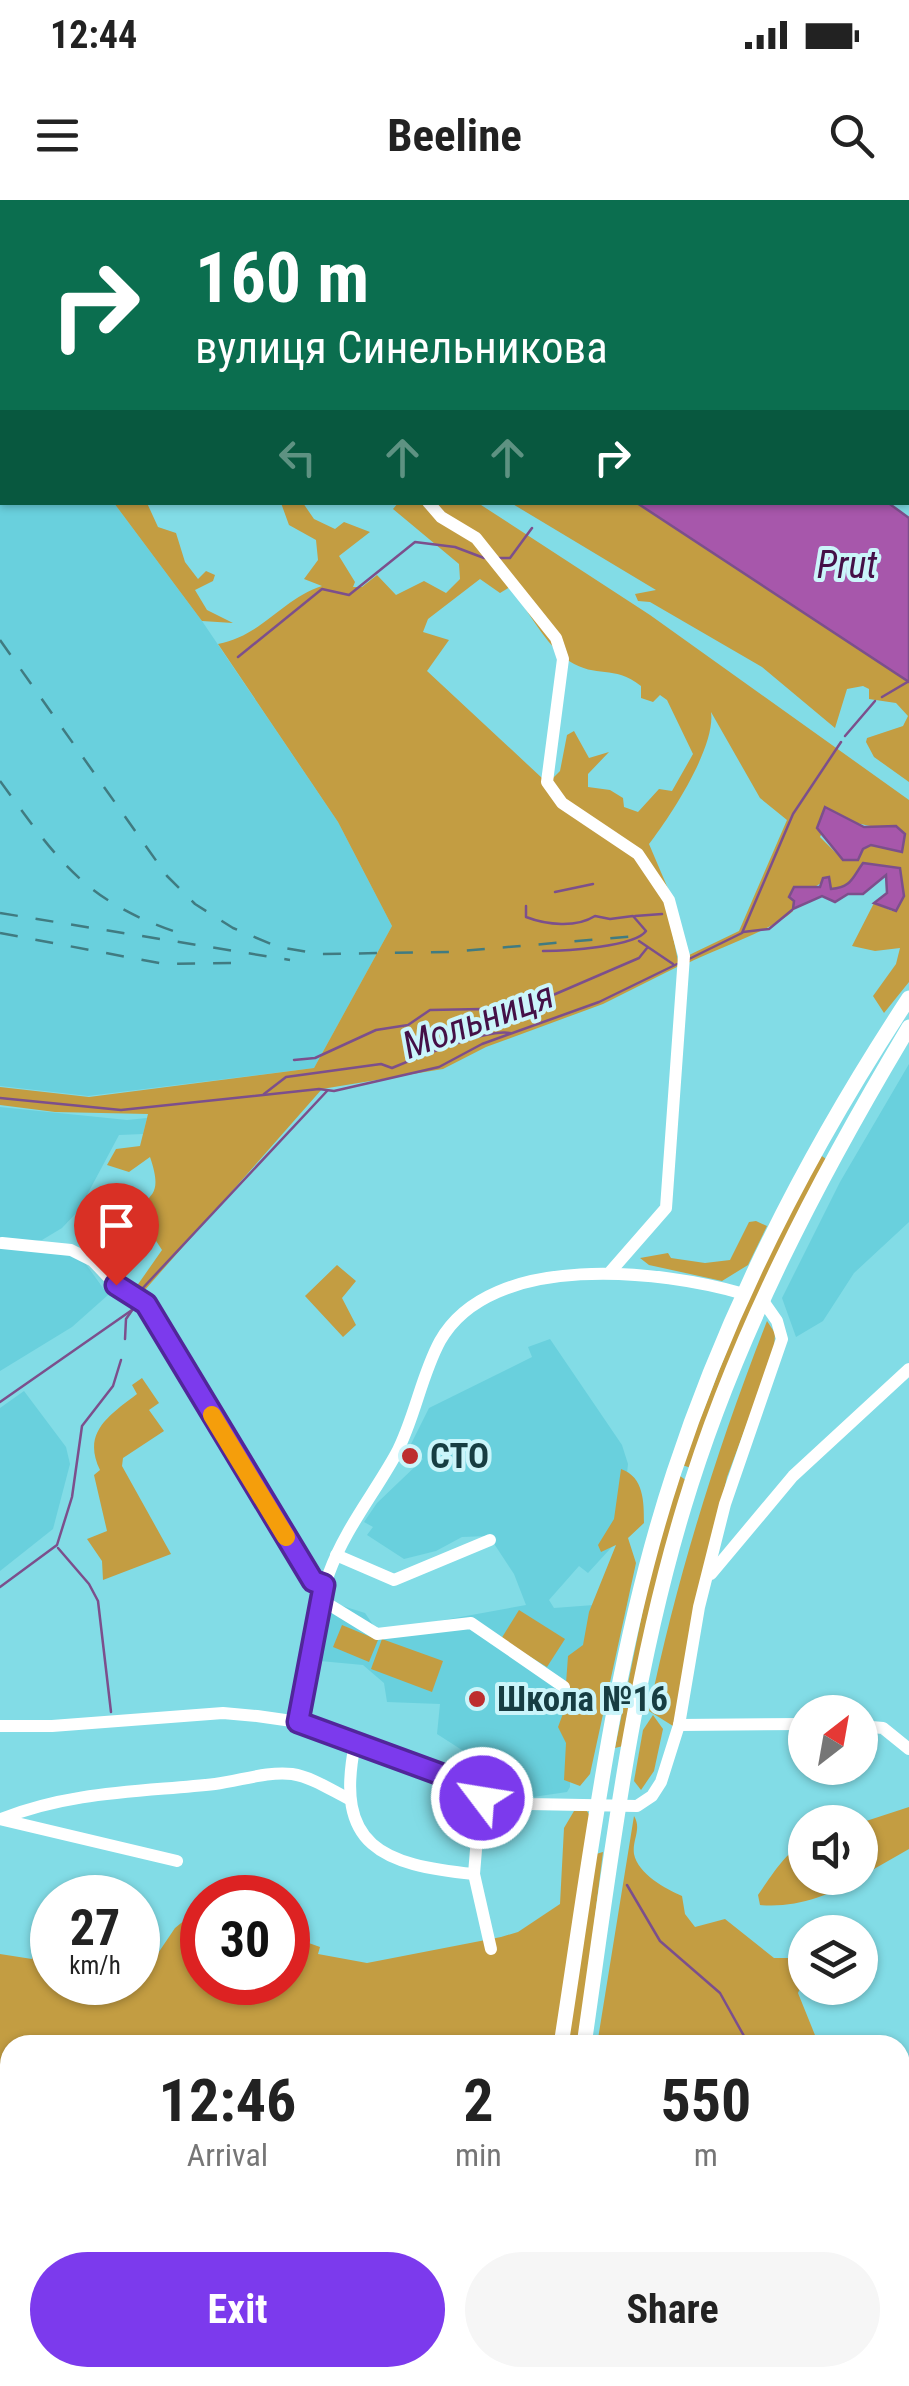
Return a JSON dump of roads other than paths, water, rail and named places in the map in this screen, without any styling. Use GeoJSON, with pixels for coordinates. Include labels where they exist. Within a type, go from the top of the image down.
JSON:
{"type":"FeatureCollection","features":[{"type":"Feature","properties":{"kind":"main road"},"geometry":{"type":"LineString","coordinates":[[564,2035],[604,1764],[650,1554],[674,1470],[744,1294],[909,998]]}},
{"type":"Feature","properties":{"kind":"main road"},"geometry":{"type":"LineString","coordinates":[[585,2035],[624,1767],[661,1595],[694,1476],[826,1150],[909,1027]]}},
{"type":"Feature","properties":{"kind":"main road"},"geometry":{"type":"LineString","coordinates":[[674,1470],[694,1476]]}},
{"type":"Feature","properties":{"kind":"main road"},"geometry":{"type":"LineString","coordinates":[[604,1764],[624,1767]]}},
{"type":"Feature","properties":{"kind":"street"},"geometry":{"type":"LineString","coordinates":[[431,505],[441,517],[476,538],[556,638],[563,659],[547,782],[562,802],[638,854],[669,900],[683,962],[666,1208],[611,1271]]}},
{"type":"Feature","properties":{"kind":"street"},"geometry":{"type":"LineString","coordinates":[[2,1244],[70,1250],[93,1261],[113,1282],[146,1304],[322,1592],[377,1634],[470,1624],[564,1687]]}},
{"type":"Feature","properties":{"kind":"street"},"geometry":{"type":"LineString","coordinates":[[298,1722],[322,1592],[336,1555],[396,1454],[441,1338],[456,1321],[471,1308],[509,1289],[557,1277],[611,1271],[662,1274],[744,1294]]}},
{"type":"Feature","properties":{"kind":"street"},"geometry":{"type":"LineString","coordinates":[[0,1726],[52,1726],[223,1713],[298,1722],[529,1804],[637,1806],[652,1796],[661,1782],[679,1725],[706,1580],[725,1504],[782,1339],[777,1321],[763,1301]]}},
{"type":"Feature","properties":{"kind":"street"},"geometry":{"type":"LineString","coordinates":[[706,1580],[792,1476],[909,1369]]}},
{"type":"Feature","properties":{"kind":"street"},"geometry":{"type":"LineString","coordinates":[[336,1555],[394,1580],[490,1540]]}},
{"type":"Feature","properties":{"kind":"street"},"geometry":{"type":"LineString","coordinates":[[679,1725],[788,1724]]}},
{"type":"Feature","properties":{"kind":"street"},"geometry":{"type":"LineString","coordinates":[[878,1728],[909,1749]]}},
{"type":"Feature","properties":{"kind":"street"},"geometry":{"type":"LineString","coordinates":[[355,1744],[349,1799],[358,1833],[377,1852],[474,1874]]}},
{"type":"Feature","properties":{"kind":"street"},"geometry":{"type":"LineString","coordinates":[[0,1819],[27,1808],[116,1790],[186,1787],[272,1774],[304,1777],[349,1799]]}},
{"type":"Feature","properties":{"kind":"street"},"geometry":{"type":"LineString","coordinates":[[481,1789],[474,1874],[491,1949]]}},
{"type":"Feature","properties":{"kind":"street"},"geometry":{"type":"LineString","coordinates":[[479,1835],[529,1804]]}},
{"type":"Feature","properties":{"kind":"street"},"geometry":{"type":"LineString","coordinates":[[0,1819],[177,1861]]}},
{"type":"Feature","properties":{"kind":"water","name":"Prut"},"geometry":{"type":"Polygon","coordinates":[[[640,505],[891,505],[909,518],[909,682],[640,505]]]}},
{"type":"Feature","properties":{"kind":"water"},"geometry":{"type":"Polygon","coordinates":[[[825,807],[864,827],[896,826],[905,834],[902,852],[871,845],[863,849],[858,860],[843,860],[817,828],[825,807]]]}},
{"type":"Feature","properties":{"kind":"water"},"geometry":{"type":"Polygon","coordinates":[[[863,863],[900,868],[904,896],[896,911],[874,903],[887,893],[886,875],[863,894],[848,894],[835,902],[822,896],[793,909],[794,901],[789,897],[794,887],[820,887],[823,878],[829,877],[831,889],[843,886],[863,863]]]}},
{"type":"Feature","properties":{"kind":"waterway"},"geometry":{"type":"LineString","coordinates":[[499,558],[510,558],[532,528]]}},
{"type":"Feature","properties":{"kind":"waterway"},"geometry":{"type":"LineString","coordinates":[[238,657],[322,589],[349,595],[415,542],[455,547],[484,558]]}},
{"type":"Feature","properties":{"kind":"waterway","name":"Мольниця"},"geometry":{"type":"LineString","coordinates":[[882,697],[909,681]]}},
{"type":"Feature","properties":{"kind":"waterway","name":"Мольниця"},"geometry":{"type":"LineString","coordinates":[[845,736],[875,701]]}},
{"type":"Feature","properties":{"kind":"waterway","name":"Мольниця"},"geometry":{"type":"LineString","coordinates":[[689,959],[742,933],[793,814],[841,742]]}},
{"type":"Feature","properties":{"kind":"waterway"},"geometry":{"type":"LineString","coordinates":[[555,892],[593,884]]}},
{"type":"Feature","properties":{"kind":"waterway"},"geometry":{"type":"LineString","coordinates":[[526,906],[526,917],[543,922],[570,924],[595,916],[633,916],[646,931],[614,944],[543,951]]}},
{"type":"Feature","properties":{"kind":"waterway"},"geometry":{"type":"LineString","coordinates":[[743,932],[769,929],[792,910]]}},
{"type":"Feature","properties":{"kind":"waterway"},"geometry":{"type":"LineString","coordinates":[[635,916],[662,914]]}},
{"type":"Feature","properties":{"kind":"waterway"},"geometry":{"type":"LineString","coordinates":[[639,941],[673,964]]}},
{"type":"Feature","properties":{"kind":"waterway"},"geometry":{"type":"LineString","coordinates":[[294,1060],[315,1058],[376,1030],[408,1025],[430,1010],[482,1009],[509,1014],[639,958],[647,948]]}},
{"type":"Feature","properties":{"kind":"waterway","name":"Мольниця"},"geometry":{"type":"LineString","coordinates":[[0,1098],[121,1110],[319,1089],[334,1091],[439,1067],[482,1044],[599,1002],[677,964]]}},
{"type":"Feature","properties":{"kind":"waterway"},"geometry":{"type":"LineString","coordinates":[[264,1094],[286,1077],[381,1064],[392,1068],[470,1039],[510,1033]]}},
{"type":"Feature","properties":{"kind":"waterway"},"geometry":{"type":"LineString","coordinates":[[141,1290],[327,1091]]}},
{"type":"Feature","properties":{"kind":"waterway"},"geometry":{"type":"LineString","coordinates":[[125,1339],[126,1319],[135,1306]]}},
{"type":"Feature","properties":{"kind":"waterway"},"geometry":{"type":"LineString","coordinates":[[0,1402],[132,1310]]}},
{"type":"Feature","properties":{"kind":"waterway"},"geometry":{"type":"LineString","coordinates":[[0,1587],[57,1545],[72,1497],[82,1426],[113,1386],[121,1360]]}},
{"type":"Feature","properties":{"kind":"waterway"},"geometry":{"type":"LineString","coordinates":[[58,1548],[89,1584],[98,1601],[111,1712]]}},
{"type":"Feature","properties":{"kind":"waterway"},"geometry":{"type":"LineString","coordinates":[[627,1885],[660,1941],[720,1993],[743,2035]]}},
{"type":"Feature","properties":{"kind":"railway"},"geometry":{"type":"LineString","coordinates":[[0,640],[167,876],[195,904],[233,928],[278,947],[320,954],[450,952],[636,936]]}},
{"type":"Feature","properties":{"kind":"railway"},"geometry":{"type":"LineString","coordinates":[[0,781],[76,875],[120,908],[182,934]]}},
{"type":"Feature","properties":{"kind":"railway"},"geometry":{"type":"LineString","coordinates":[[0,913],[290,960]]}},
{"type":"Feature","properties":{"kind":"railway"},"geometry":{"type":"LineString","coordinates":[[0,933],[164,964],[231,963]]}},
{"type":"Feature","properties":{"kind":"place","name":"СТО"},"geometry":{"type":"Point","coordinates":[410,1456]}},
{"type":"Feature","properties":{"kind":"place","name":"Школа №16"},"geometry":{"type":"Point","coordinates":[477,1699]}}]}
